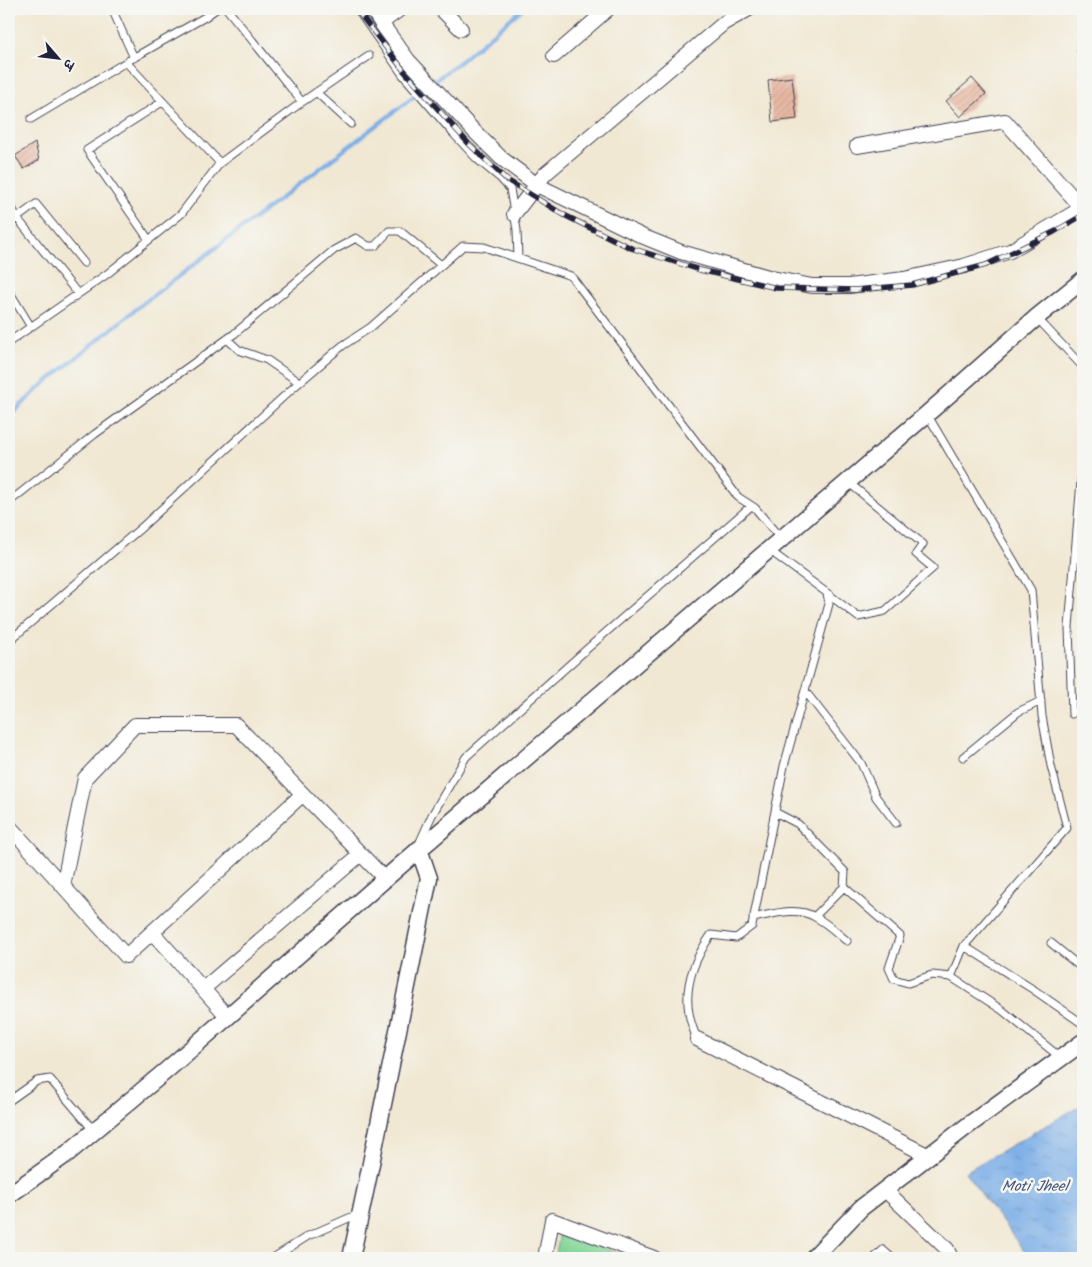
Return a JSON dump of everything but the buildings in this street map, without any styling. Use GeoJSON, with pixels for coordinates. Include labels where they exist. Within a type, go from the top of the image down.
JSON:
{"type":"FeatureCollection","features":[{"type":"Feature","properties":{"kind":"street"},"geometry":{"type":"LineString","coordinates":[[372,9],[408,60],[474,132],[501,158],[537,185],[644,237],[681,252],[772,278],[812,286],[850,286],[904,279],[964,266],[1010,251],[1083,208],[1005,121],[857,146]]}},
{"type":"Feature","properties":{"kind":"street"},"geometry":{"type":"LineString","coordinates":[[381,23],[400,9]]}},
{"type":"Feature","properties":{"kind":"street"},"geometry":{"type":"LineString","coordinates":[[441,9],[460,28]]}},
{"type":"Feature","properties":{"kind":"street"},"geometry":{"type":"LineString","coordinates":[[554,56],[608,9]]}},
{"type":"Feature","properties":{"kind":"street"},"geometry":{"type":"LineString","coordinates":[[514,214],[545,174],[724,22],[749,9]]}},
{"type":"Feature","properties":{"kind":"street"},"geometry":{"type":"LineString","coordinates":[[9,1195],[68,1153],[168,1070],[419,849],[927,414],[1037,317],[1083,280]]}},
{"type":"Feature","properties":{"kind":"street"},"geometry":{"type":"LineString","coordinates":[[64,886],[85,778],[135,725],[236,725],[385,879]]}},
{"type":"Feature","properties":{"kind":"street"},"geometry":{"type":"LineString","coordinates":[[9,826],[126,956],[303,794]]}},
{"type":"Feature","properties":{"kind":"street"},"geometry":{"type":"LineString","coordinates":[[351,1258],[429,878],[419,849]]}},
{"type":"Feature","properties":{"kind":"street"},"geometry":{"type":"LineString","coordinates":[[203,989],[361,854]]}},
{"type":"Feature","properties":{"kind":"street"},"geometry":{"type":"LineString","coordinates":[[152,932],[228,1017]]}},
{"type":"Feature","properties":{"kind":"street"},"geometry":{"type":"LineString","coordinates":[[697,1040],[929,1156]]}},
{"type":"Feature","properties":{"kind":"street"},"geometry":{"type":"LineString","coordinates":[[813,1258],[861,1208],[966,1126],[1083,1042]]}},
{"type":"Feature","properties":{"kind":"street"},"geometry":{"type":"LineString","coordinates":[[885,1190],[947,1249],[951,1258]]}},
{"type":"Feature","properties":{"kind":"street"},"geometry":{"type":"LineString","coordinates":[[545,1258],[552,1220],[654,1258]]}},
{"type":"Feature","properties":{"kind":"lane"},"geometry":{"type":"LineString","coordinates":[[112,9],[134,58]]}},
{"type":"Feature","properties":{"kind":"lane"},"geometry":{"type":"LineString","coordinates":[[32,119],[216,9]]}},
{"type":"Feature","properties":{"kind":"lane"},"geometry":{"type":"LineString","coordinates":[[226,9],[302,102]]}},
{"type":"Feature","properties":{"kind":"lane"},"geometry":{"type":"LineString","coordinates":[[357,9],[403,76],[477,159],[510,189],[517,230],[518,258]]}},
{"type":"Feature","properties":{"kind":"lane"},"geometry":{"type":"LineString","coordinates":[[1083,50],[1081,51],[1083,55]]}},
{"type":"Feature","properties":{"kind":"lane"},"geometry":{"type":"LineString","coordinates":[[9,342],[107,274],[181,214],[220,163],[302,102],[369,56]]}},
{"type":"Feature","properties":{"kind":"lane"},"geometry":{"type":"LineString","coordinates":[[126,62],[220,163]]}},
{"type":"Feature","properties":{"kind":"lane"},"geometry":{"type":"LineString","coordinates":[[316,92],[351,124]]}},
{"type":"Feature","properties":{"kind":"lane"},"geometry":{"type":"LineString","coordinates":[[149,240],[87,150],[162,102]]}},
{"type":"Feature","properties":{"kind":"lane"},"geometry":{"type":"LineString","coordinates":[[9,202],[17,218],[78,294]]}},
{"type":"Feature","properties":{"kind":"lane"},"geometry":{"type":"LineString","coordinates":[[9,224],[36,204],[84,263]]}},
{"type":"Feature","properties":{"kind":"lane"},"geometry":{"type":"LineString","coordinates":[[9,502],[94,434],[227,339],[334,250],[356,238],[368,246],[375,246],[389,231],[400,231],[441,265]]}},
{"type":"Feature","properties":{"kind":"lane"},"geometry":{"type":"LineString","coordinates":[[9,641],[142,526],[299,382],[342,346],[371,328],[463,246],[484,246],[571,276],[738,497],[755,508],[775,544],[827,593],[858,617],[885,611],[933,568],[916,554],[923,544],[848,482]]}},
{"type":"Feature","properties":{"kind":"lane"},"geometry":{"type":"LineString","coordinates":[[9,291],[31,327]]}},
{"type":"Feature","properties":{"kind":"lane"},"geometry":{"type":"LineString","coordinates":[[1037,317],[1083,367]]}},
{"type":"Feature","properties":{"kind":"lane"},"geometry":{"type":"LineString","coordinates":[[227,339],[239,350],[267,360],[299,382]]}},
{"type":"Feature","properties":{"kind":"lane"},"geometry":{"type":"LineString","coordinates":[[927,414],[1031,590],[1042,716],[1051,766],[1067,828],[964,946],[951,977]]}},
{"type":"Feature","properties":{"kind":"lane"},"geometry":{"type":"LineString","coordinates":[[1072,714],[1069,627],[1083,457]]}},
{"type":"Feature","properties":{"kind":"lane"},"geometry":{"type":"LineString","coordinates":[[419,849],[418,843],[466,757],[751,506]]}},
{"type":"Feature","properties":{"kind":"lane"},"geometry":{"type":"LineString","coordinates":[[697,1040],[689,1013],[688,984],[701,950],[711,935],[736,938],[752,926],[784,766],[829,604],[827,593]]}},
{"type":"Feature","properties":{"kind":"lane"},"geometry":{"type":"LineString","coordinates":[[805,692],[861,763],[876,797],[896,823]]}},
{"type":"Feature","properties":{"kind":"lane"},"geometry":{"type":"LineString","coordinates":[[963,757],[1018,712],[1041,701]]}},
{"type":"Feature","properties":{"kind":"lane"},"geometry":{"type":"LineString","coordinates":[[775,812],[798,824],[845,872],[844,887],[815,916]]}},
{"type":"Feature","properties":{"kind":"lane"},"geometry":{"type":"LineString","coordinates":[[844,887],[900,936],[889,968],[894,979],[908,983],[932,975],[951,977],[1002,1010],[1061,1058]]}},
{"type":"Feature","properties":{"kind":"lane"},"geometry":{"type":"LineString","coordinates":[[754,918],[799,911],[815,916],[847,941]]}},
{"type":"Feature","properties":{"kind":"lane"},"geometry":{"type":"LineString","coordinates":[[1051,944],[1083,969]]}},
{"type":"Feature","properties":{"kind":"lane"},"geometry":{"type":"LineString","coordinates":[[964,946],[1083,1022]]}},
{"type":"Feature","properties":{"kind":"lane"},"geometry":{"type":"LineString","coordinates":[[9,1101],[37,1081],[50,1078],[94,1132]]}},
{"type":"Feature","properties":{"kind":"lane"},"geometry":{"type":"LineString","coordinates":[[273,1258],[308,1236],[361,1213]]}},
{"type":"Feature","properties":{"kind":"lane"},"geometry":{"type":"LineString","coordinates":[[874,1258],[883,1250],[892,1258]]}},
{"type":"Feature","properties":{"kind":"green space"},"geometry":{"type":"Polygon","coordinates":[[[560,1232],[631,1258],[555,1258],[560,1232]]]}},
{"type":"Feature","properties":{"kind":"water","name":"Moti Jheel"},"geometry":{"type":"Polygon","coordinates":[[[1083,1104],[1083,1258],[1032,1258],[1024,1251],[965,1172],[1083,1104]]]}},
{"type":"Feature","properties":{"kind":"waterway"},"geometry":{"type":"LineString","coordinates":[[433,82],[522,9]]}},
{"type":"Feature","properties":{"kind":"waterway"},"geometry":{"type":"LineString","coordinates":[[9,417],[39,388],[141,305],[428,86]]}},
{"type":"Feature","properties":{"kind":"railway"},"geometry":{"type":"LineString","coordinates":[[356,9],[405,72],[469,144],[507,180],[564,215],[631,248],[700,270],[777,288],[855,290],[912,285],[986,265],[1054,232],[1083,215]]}}]}
